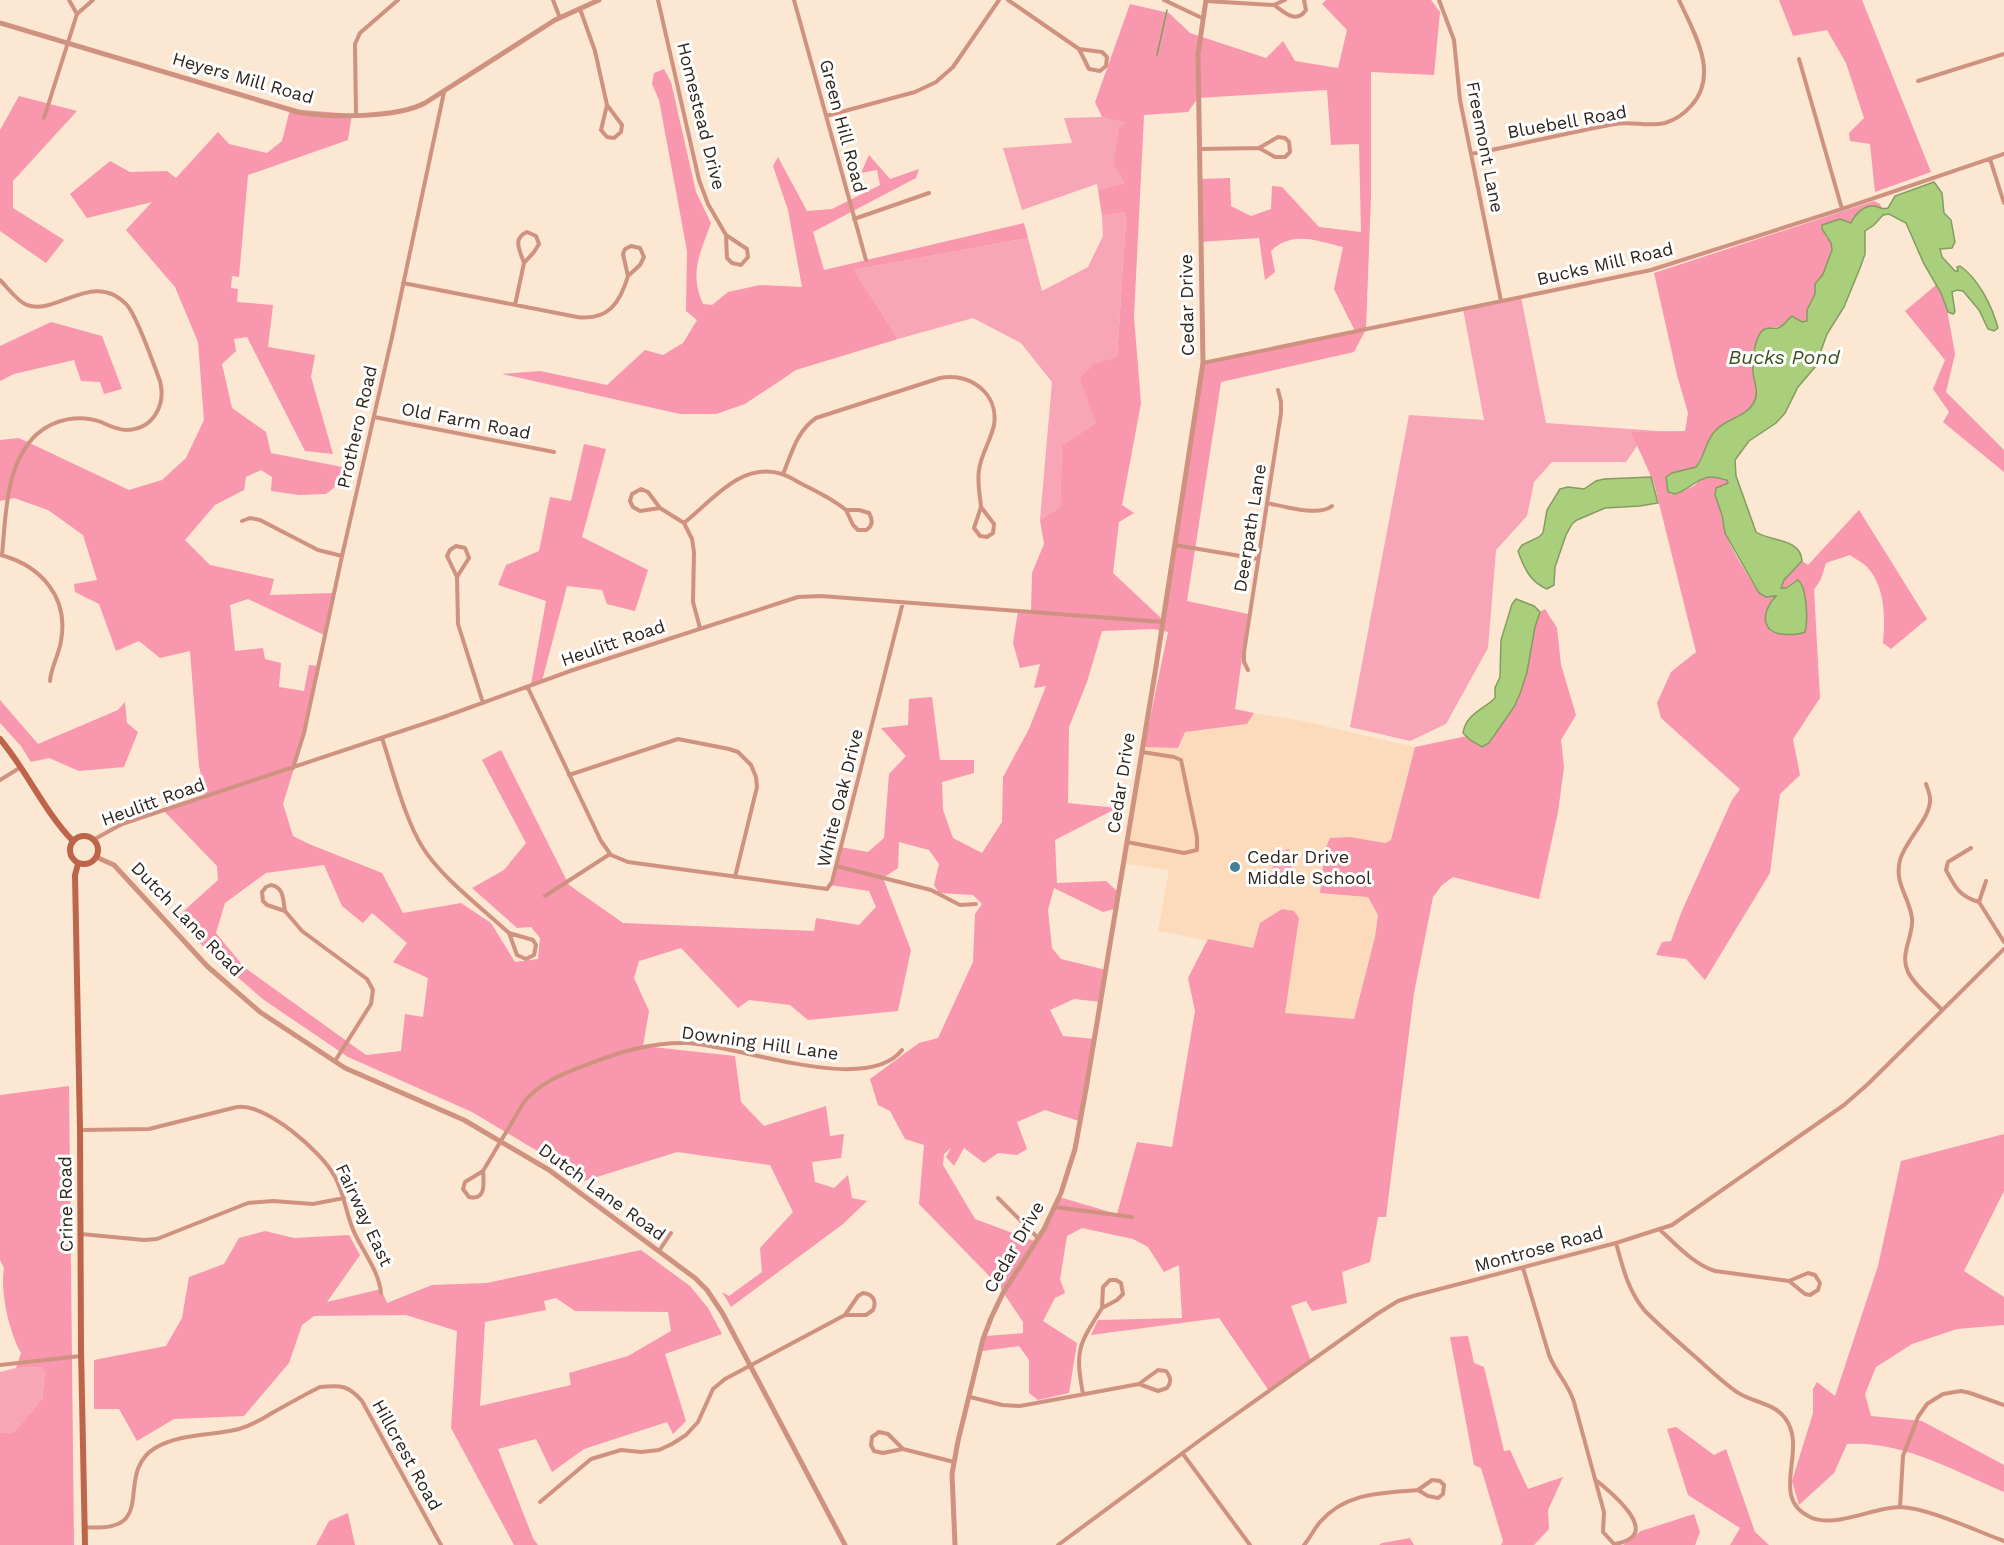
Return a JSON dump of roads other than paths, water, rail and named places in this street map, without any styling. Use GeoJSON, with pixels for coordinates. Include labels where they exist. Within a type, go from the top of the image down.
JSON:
{"type":"FeatureCollection","features":[{"type":"Feature","properties":{"kind":"main road","name":"Crine Road"},"geometry":{"type":"LineString","coordinates":[[0,739],[22,767],[60,827],[73,841],[69,849],[70,854],[78,864],[75,875],[85,1545]]}},
{"type":"Feature","properties":{"kind":"main road"},"geometry":{"type":"LineString","coordinates":[[73,841],[81,836],[93,840],[98,848],[96,857],[86,864],[78,864]]}},
{"type":"Feature","properties":{"kind":"street"},"geometry":{"type":"LineString","coordinates":[[69,0],[77,14]]}},
{"type":"Feature","properties":{"kind":"street"},"geometry":{"type":"LineString","coordinates":[[44,118],[77,14],[93,0]]}},
{"type":"Feature","properties":{"kind":"street"},"geometry":{"type":"LineString","coordinates":[[356,114],[355,44],[360,33],[398,0]]}},
{"type":"Feature","properties":{"kind":"street"},"geometry":{"type":"LineString","coordinates":[[553,0],[560,18]]}},
{"type":"Feature","properties":{"kind":"street","name":"Heyers Mill Road"},"geometry":{"type":"LineString","coordinates":[[0,23],[298,112],[329,115],[392,113],[407,111],[425,103],[560,18],[599,0]]}},
{"type":"Feature","properties":{"kind":"street","name":"Homestead Drive"},"geometry":{"type":"LineString","coordinates":[[658,0],[699,180],[708,204],[726,235],[729,261],[737,265],[744,262],[748,257],[747,249],[726,235]]}},
{"type":"Feature","properties":{"kind":"street","name":"Green Hill Road"},"geometry":{"type":"LineString","coordinates":[[794,0],[866,260]]}},
{"type":"Feature","properties":{"kind":"street"},"geometry":{"type":"LineString","coordinates":[[826,116],[915,92],[936,82],[953,67],[999,0]]}},
{"type":"Feature","properties":{"kind":"street"},"geometry":{"type":"LineString","coordinates":[[1008,0],[1079,49],[1102,52],[1107,57],[1106,66],[1103,70],[1096,72],[1089,69],[1079,49]]}},
{"type":"Feature","properties":{"kind":"street"},"geometry":{"type":"LineString","coordinates":[[1164,0],[1202,18]]}},
{"type":"Feature","properties":{"kind":"street"},"geometry":{"type":"LineString","coordinates":[[1205,1],[1274,5],[1286,0]]}},
{"type":"Feature","properties":{"kind":"street"},"geometry":{"type":"LineString","coordinates":[[1274,5],[1296,18],[1306,10],[1304,0]]}},
{"type":"Feature","properties":{"kind":"street","name":"Freemont Lane"},"geometry":{"type":"LineString","coordinates":[[1439,0],[1454,40],[1460,100],[1501,301]]}},
{"type":"Feature","properties":{"kind":"street","name":"Bluebell Road"},"geometry":{"type":"LineString","coordinates":[[1471,154],[1617,124],[1659,124],[1683,114],[1694,104],[1700,94],[1705,73],[1702,53],[1679,0]]}},
{"type":"Feature","properties":{"kind":"street","name":"Cedar Drive"},"geometry":{"type":"LineString","coordinates":[[955,1545],[952,1484],[954,1462],[983,1340],[1008,1283],[1039,1238],[1055,1207],[1069,1170],[1081,1116],[1163,622],[1203,363],[1198,54],[1205,1]]}},
{"type":"Feature","properties":{"kind":"street"},"geometry":{"type":"LineString","coordinates":[[580,8],[595,51],[607,105],[622,125],[619,135],[614,138],[607,137],[601,130],[607,105]]}},
{"type":"Feature","properties":{"kind":"street"},"geometry":{"type":"LineString","coordinates":[[1918,81],[2004,54]]}},
{"type":"Feature","properties":{"kind":"street"},"geometry":{"type":"LineString","coordinates":[[1799,59],[1842,209]]}},
{"type":"Feature","properties":{"kind":"street","name":"Prothero Road"},"geometry":{"type":"LineString","coordinates":[[293,768],[304,733],[444,91]]}},
{"type":"Feature","properties":{"kind":"street"},"geometry":{"type":"LineString","coordinates":[[1200,149],[1258,148],[1278,137],[1285,138],[1291,146],[1290,152],[1282,158],[1258,148]]}},
{"type":"Feature","properties":{"kind":"street","name":"Bucks Mill Road"},"geometry":{"type":"LineString","coordinates":[[1203,363],[1651,270],[2004,154]]}},
{"type":"Feature","properties":{"kind":"street"},"geometry":{"type":"LineString","coordinates":[[1990,159],[2004,203]]}},
{"type":"Feature","properties":{"kind":"street"},"geometry":{"type":"LineString","coordinates":[[854,219],[929,193]]}},
{"type":"Feature","properties":{"kind":"street"},"geometry":{"type":"LineString","coordinates":[[515,305],[524,263],[539,244],[538,238],[530,232],[522,234],[518,240],[524,263]]}},
{"type":"Feature","properties":{"kind":"street"},"geometry":{"type":"LineString","coordinates":[[403,283],[577,317],[595,317],[618,302],[628,276],[643,261],[642,250],[637,246],[628,247],[622,254],[628,276]]}},
{"type":"Feature","properties":{"kind":"street"},"geometry":{"type":"LineString","coordinates":[[0,280],[20,301],[29,306],[40,306],[92,292],[106,293],[119,299],[133,314],[163,391],[161,404],[154,417],[135,429],[119,429],[93,420],[72,419],[51,425],[33,438],[22,453],[9,490],[1,555],[23,562],[38,573],[50,586],[58,602],[62,633],[50,673],[50,681]]}},
{"type":"Feature","properties":{"kind":"street"},"geometry":{"type":"LineString","coordinates":[[783,474],[798,436],[816,418],[940,378],[960,377],[971,380],[982,388],[990,399],[994,411],[993,427],[979,471],[978,486],[981,507],[974,528],[980,536],[987,537],[993,533],[994,524],[981,507]]}},
{"type":"Feature","properties":{"kind":"street","name":"Deerpath Lane"},"geometry":{"type":"LineString","coordinates":[[1248,670],[1244,662],[1244,652],[1281,412],[1278,390]]}},
{"type":"Feature","properties":{"kind":"street","name":"Old Farm Road"},"geometry":{"type":"LineString","coordinates":[[374,417],[554,452]]}},
{"type":"Feature","properties":{"kind":"street"},"geometry":{"type":"LineString","coordinates":[[684,523],[737,479],[766,471],[783,474],[831,498],[846,510],[858,530],[863,531],[871,526],[872,520],[869,513],[846,510]]}},
{"type":"Feature","properties":{"kind":"street"},"geometry":{"type":"LineString","coordinates":[[660,508],[638,510],[631,504],[630,498],[635,491],[645,490],[660,508],[684,523],[693,545],[693,602],[700,628]]}},
{"type":"Feature","properties":{"kind":"street"},"geometry":{"type":"LineString","coordinates":[[1267,504],[1314,511],[1328,510],[1332,506]]}},
{"type":"Feature","properties":{"kind":"street"},"geometry":{"type":"LineString","coordinates":[[242,521],[250,518],[260,520],[318,550],[342,556]]}},
{"type":"Feature","properties":{"kind":"street"},"geometry":{"type":"LineString","coordinates":[[1175,545],[1258,559]]}},
{"type":"Feature","properties":{"kind":"street"},"geometry":{"type":"LineString","coordinates":[[457,577],[469,558],[467,550],[458,546],[452,548],[447,556],[457,577],[458,624],[483,703]]}},
{"type":"Feature","properties":{"kind":"street","name":"Heulitt Road"},"geometry":{"type":"LineString","coordinates":[[93,840],[122,824],[382,738],[528,688],[573,670],[798,597],[821,596],[1163,622]]}},
{"type":"Feature","properties":{"kind":"street","name":"White Oak Drive"},"geometry":{"type":"LineString","coordinates":[[610,854],[618,860],[628,862],[824,889],[831,885],[903,602]]}},
{"type":"Feature","properties":{"kind":"street"},"geometry":{"type":"LineString","coordinates":[[528,688],[569,776],[610,854],[545,896]]}},
{"type":"Feature","properties":{"kind":"street"},"geometry":{"type":"LineString","coordinates":[[382,738],[412,826],[422,847],[439,869],[509,933],[533,940],[536,945],[534,954],[526,958],[517,955],[509,933]]}},
{"type":"Feature","properties":{"kind":"street"},"geometry":{"type":"LineString","coordinates":[[569,776],[678,739],[738,752],[751,765],[757,787],[735,877]]}},
{"type":"Feature","properties":{"kind":"street"},"geometry":{"type":"LineString","coordinates":[[1126,842],[1187,853],[1197,850],[1197,837],[1181,759],[1141,752]]}},
{"type":"Feature","properties":{"kind":"street"},"geometry":{"type":"LineString","coordinates":[[0,780],[22,767]]}},
{"type":"Feature","properties":{"kind":"street"},"geometry":{"type":"LineString","coordinates":[[1926,784],[1930,797],[1929,809],[1903,853],[1898,875],[1912,920],[1905,956],[1907,970],[1942,1010]]}},
{"type":"Feature","properties":{"kind":"street"},"geometry":{"type":"LineString","coordinates":[[1971,849],[1948,862],[1946,870],[1960,893],[1979,902],[2004,942]]}},
{"type":"Feature","properties":{"kind":"street","name":"Dutch Lane Road"},"geometry":{"type":"LineString","coordinates":[[96,857],[114,865],[187,945],[226,984],[260,1012],[363,1077],[464,1120],[501,1141],[569,1183],[695,1278],[707,1290],[723,1314],[845,1545]]}},
{"type":"Feature","properties":{"kind":"street"},"geometry":{"type":"LineString","coordinates":[[836,866],[931,890],[962,905],[976,904]]}},
{"type":"Feature","properties":{"kind":"street"},"geometry":{"type":"LineString","coordinates":[[1979,902],[1986,881]]}},
{"type":"Feature","properties":{"kind":"street"},"geometry":{"type":"LineString","coordinates":[[285,911],[264,903],[261,896],[266,887],[274,885],[280,888],[285,911],[302,932],[362,974],[372,986],[372,1004],[335,1061]]}},
{"type":"Feature","properties":{"kind":"street","name":"Montrose Road"},"geometry":{"type":"LineString","coordinates":[[1058,1545],[1249,1404],[1386,1308],[1413,1296],[1524,1268],[1672,1226],[1844,1105],[2004,949]]}},
{"type":"Feature","properties":{"kind":"street","name":"Downing Hill Lane"},"geometry":{"type":"LineString","coordinates":[[483,1171],[524,1102],[543,1084],[605,1057],[636,1048],[669,1043],[702,1044],[794,1064],[837,1069],[886,1062],[896,1058],[902,1050]]}},
{"type":"Feature","properties":{"kind":"street","name":"Fairway East"},"geometry":{"type":"LineString","coordinates":[[80,1130],[149,1129],[237,1107],[253,1107],[266,1113],[316,1151],[333,1174],[344,1198],[354,1231],[379,1279],[381,1293]]}},
{"type":"Feature","properties":{"kind":"street"},"geometry":{"type":"LineString","coordinates":[[483,1171],[483,1192],[475,1198],[469,1197],[464,1192],[465,1182],[483,1171]]}},
{"type":"Feature","properties":{"kind":"street"},"geometry":{"type":"LineString","coordinates":[[81,1234],[157,1239],[248,1203],[273,1201],[313,1203],[344,1198]]}},
{"type":"Feature","properties":{"kind":"street"},"geometry":{"type":"LineString","coordinates":[[998,1198],[1039,1238]]}},
{"type":"Feature","properties":{"kind":"street"},"geometry":{"type":"LineString","coordinates":[[1055,1207],[1132,1217]]}},
{"type":"Feature","properties":{"kind":"street"},"geometry":{"type":"LineString","coordinates":[[1660,1230],[1691,1258],[1706,1268],[1789,1281],[1807,1294],[1813,1294],[1820,1287],[1818,1277],[1810,1273],[1789,1281]]}},
{"type":"Feature","properties":{"kind":"street"},"geometry":{"type":"LineString","coordinates":[[658,1251],[671,1233]]}},
{"type":"Feature","properties":{"kind":"street"},"geometry":{"type":"LineString","coordinates":[[1616,1243],[1628,1283],[1636,1300],[1645,1311],[1734,1391],[1769,1405],[1787,1421],[1794,1444],[1789,1480],[1790,1491],[1799,1509],[1811,1518],[1830,1521],[1900,1507],[1926,1512],[2004,1541]]}},
{"type":"Feature","properties":{"kind":"street"},"geometry":{"type":"LineString","coordinates":[[1524,1268],[1549,1355],[1570,1389],[1597,1480],[1604,1512],[1602,1532],[1615,1544],[1621,1543],[1632,1537],[1636,1530],[1636,1523],[1617,1498],[1597,1480]]}},
{"type":"Feature","properties":{"kind":"street"},"geometry":{"type":"LineString","coordinates":[[1083,1395],[1078,1365],[1080,1349],[1085,1334],[1102,1308],[1104,1285],[1110,1280],[1119,1281],[1123,1286],[1122,1296],[1102,1308]]}},
{"type":"Feature","properties":{"kind":"street"},"geometry":{"type":"LineString","coordinates":[[540,1502],[591,1459],[621,1450],[640,1452],[659,1450],[672,1444],[686,1435],[698,1422],[713,1389],[725,1379],[845,1315],[869,1314],[875,1308],[874,1298],[868,1294],[860,1294],[845,1315]]}},
{"type":"Feature","properties":{"kind":"street"},"geometry":{"type":"LineString","coordinates":[[0,1365],[81,1356]]}},
{"type":"Feature","properties":{"kind":"street"},"geometry":{"type":"LineString","coordinates":[[970,1397],[1015,1406],[1139,1384],[1158,1370],[1166,1371],[1170,1380],[1167,1388],[1160,1391],[1139,1384]]}},
{"type":"Feature","properties":{"kind":"street","name":"Hillcrest Road"},"geometry":{"type":"LineString","coordinates":[[85,1527],[107,1528],[118,1525],[128,1516],[133,1504],[134,1481],[139,1466],[153,1449],[179,1439],[240,1429],[320,1387],[330,1386],[352,1389],[362,1401],[441,1545]]}},
{"type":"Feature","properties":{"kind":"street"},"geometry":{"type":"LineString","coordinates":[[1900,1507],[1904,1456],[1918,1417],[1927,1404],[1943,1394],[1960,1391],[2004,1405]]}},
{"type":"Feature","properties":{"kind":"street"},"geometry":{"type":"LineString","coordinates":[[903,1449],[886,1433],[879,1432],[872,1437],[871,1445],[876,1452],[903,1449],[954,1462]]}},
{"type":"Feature","properties":{"kind":"street"},"geometry":{"type":"LineString","coordinates":[[1183,1454],[1250,1545]]}},
{"type":"Feature","properties":{"kind":"street"},"geometry":{"type":"LineString","coordinates":[[1304,1545],[1324,1518],[1346,1502],[1372,1493],[1418,1490],[1434,1480],[1440,1480],[1444,1488],[1443,1494],[1436,1498],[1418,1490]]}},
{"type":"Feature","properties":{"kind":"water","name":"Bucks Pond"},"geometry":{"type":"Polygon","coordinates":[[[1934,182],[1942,193],[1944,213],[1951,220],[1955,242],[1952,248],[1940,249],[1942,257],[1955,271],[1958,271],[1957,267],[1960,266],[1973,278],[1988,302],[1998,328],[1994,331],[1988,329],[1979,310],[1963,291],[1952,292],[1955,312],[1953,314],[1948,312],[1906,223],[1889,214],[1883,215],[1865,231],[1865,254],[1860,268],[1844,307],[1827,334],[1815,367],[1798,387],[1785,413],[1776,423],[1749,441],[1735,460],[1736,476],[1756,532],[1791,544],[1800,554],[1802,561],[1784,580],[1781,588],[1786,588],[1798,580],[1801,584],[1806,605],[1805,632],[1790,635],[1775,633],[1768,627],[1765,619],[1767,609],[1776,596],[1766,597],[1759,593],[1725,533],[1715,495],[1716,488],[1728,483],[1727,480],[1708,477],[1675,494],[1668,492],[1666,477],[1672,473],[1696,467],[1716,430],[1745,412],[1753,404],[1756,392],[1753,358],[1761,332],[1767,328],[1780,327],[1792,316],[1802,322],[1807,321],[1807,310],[1815,294],[1815,284],[1823,274],[1832,250],[1822,225],[1840,219],[1851,223],[1863,209],[1870,206],[1888,208],[1895,196],[1934,182]]]}},
{"type":"Feature","properties":{"kind":"water"},"geometry":{"type":"Polygon","coordinates":[[[1651,477],[1658,503],[1605,508],[1577,520],[1566,535],[1555,567],[1554,585],[1547,589],[1532,578],[1525,569],[1518,551],[1522,545],[1543,533],[1547,510],[1560,489],[1568,487],[1584,489],[1604,479],[1651,477]]]}},
{"type":"Feature","properties":{"kind":"water"},"geometry":{"type":"Polygon","coordinates":[[[1516,599],[1534,606],[1540,612],[1527,672],[1514,707],[1489,743],[1482,747],[1463,733],[1471,717],[1495,698],[1495,688],[1500,677],[1501,640],[1512,604],[1516,599]]]}},
{"type":"Feature","properties":{"kind":"waterway"},"geometry":{"type":"LineString","coordinates":[[1157,55],[1167,10]]}},
{"type":"Feature","properties":{"kind":"place","name":"Cedar Drive Middle School"},"geometry":{"type":"Point","coordinates":[1235,867]}}]}
